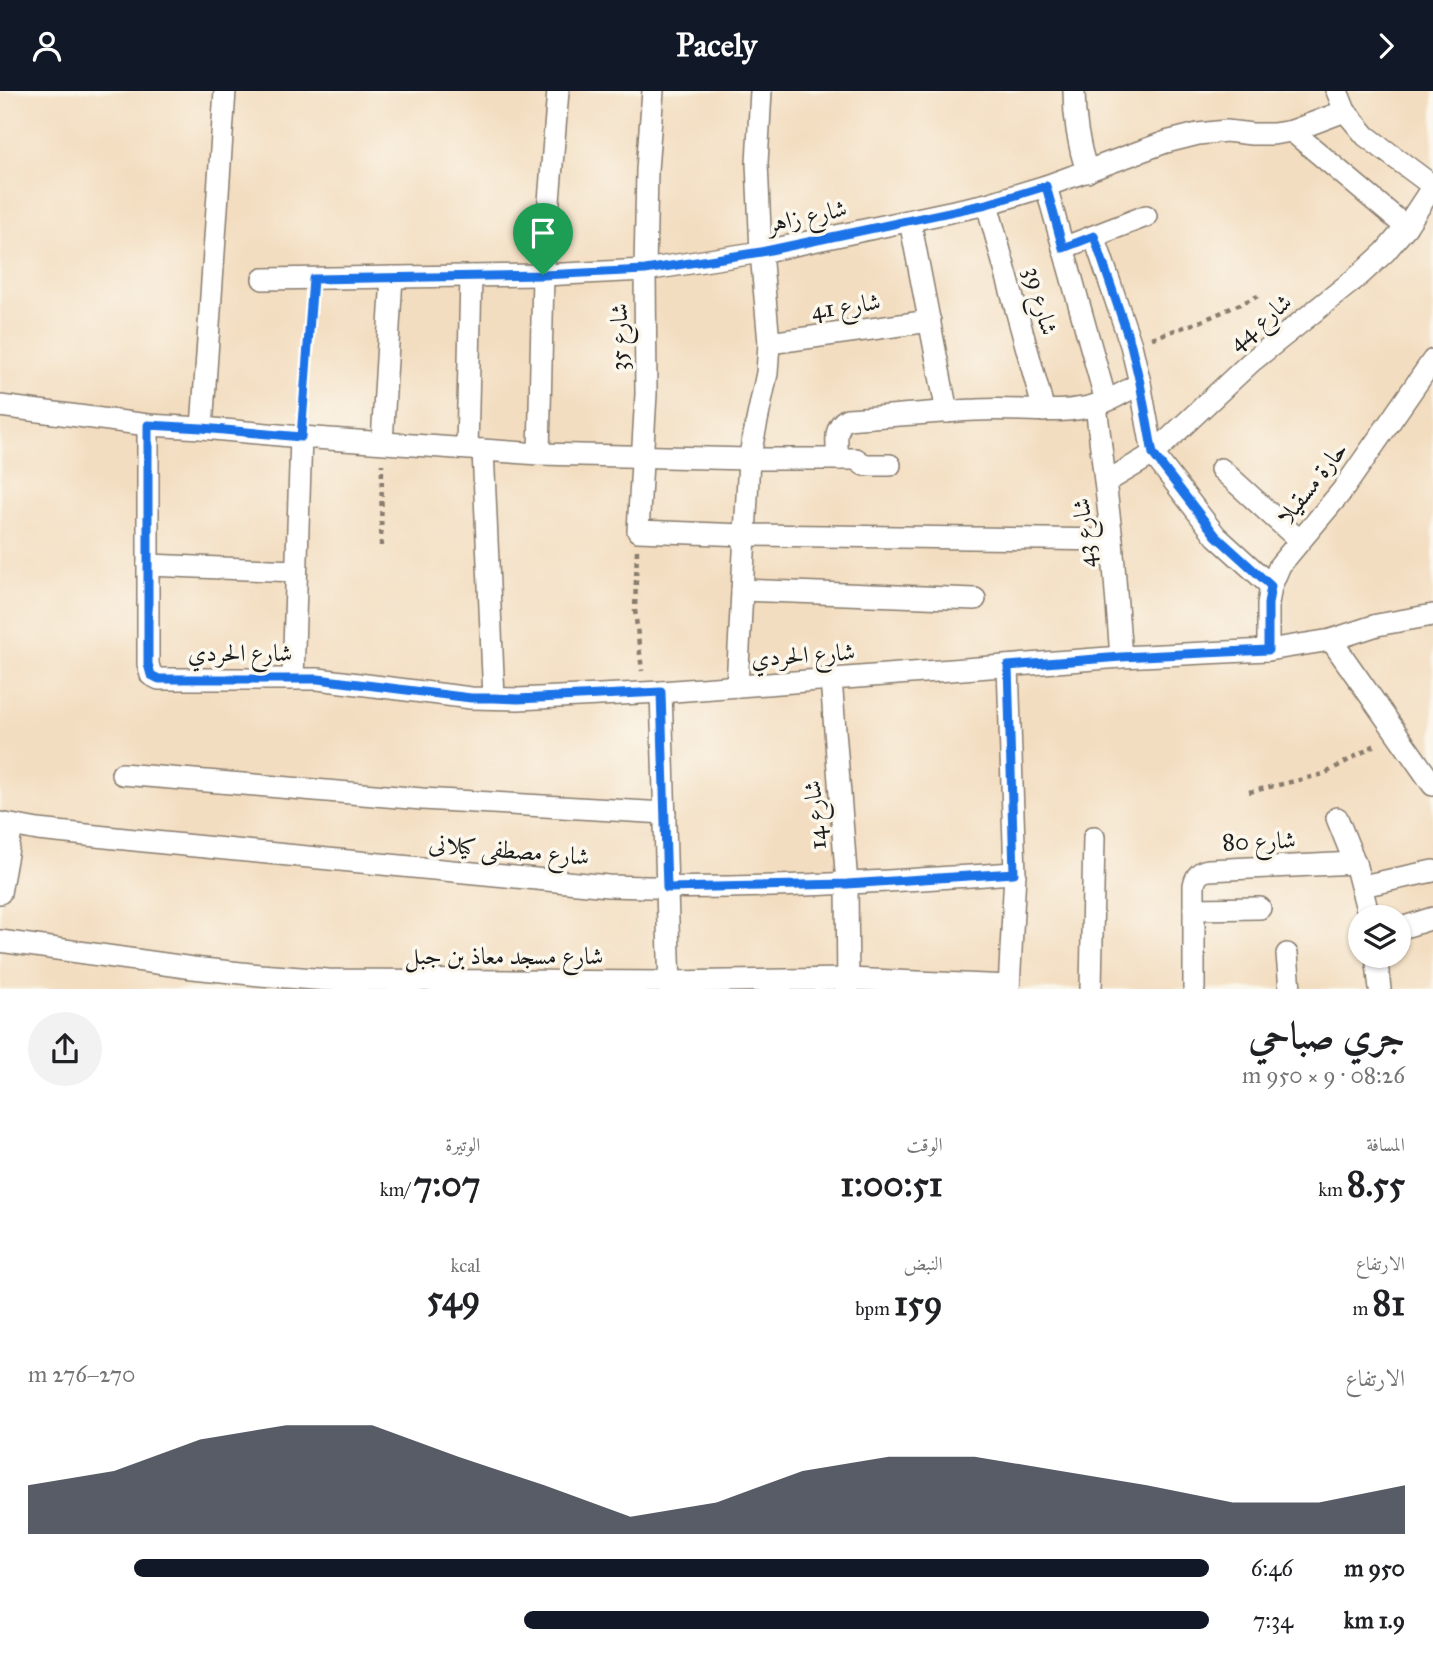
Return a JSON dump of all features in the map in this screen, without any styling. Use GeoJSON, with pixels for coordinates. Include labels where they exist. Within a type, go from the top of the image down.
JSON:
{"type":"FeatureCollection","features":[{"type":"Feature","properties":{"kind":"street"},"geometry":{"type":"LineString","coordinates":[[202,428],[225,91]]}},
{"type":"Feature","properties":{"kind":"street"},"geometry":{"type":"LineString","coordinates":[[539,454],[543,275],[558,91]]}},
{"type":"Feature","properties":{"kind":"street","name":"شارع 35"},"geometry":{"type":"LineString","coordinates":[[638,531],[646,394],[647,170],[653,91]]}},
{"type":"Feature","properties":{"kind":"street"},"geometry":{"type":"LineString","coordinates":[[737,686],[749,459],[767,373],[769,343],[757,163],[761,91]]}},
{"type":"Feature","properties":{"kind":"street"},"geometry":{"type":"LineString","coordinates":[[1074,91],[1078,143],[1087,172]]}},
{"type":"Feature","properties":{"kind":"street"},"geometry":{"type":"LineString","coordinates":[[1336,91],[1345,111],[1366,136],[1433,186]]}},
{"type":"Feature","properties":{"kind":"street","name":"شارع زاهر"},"geometry":{"type":"LineString","coordinates":[[263,279],[543,275],[645,270],[761,252],[987,204],[1087,172],[1166,142],[1198,134],[1226,131],[1273,134],[1292,131],[1345,111]]}},
{"type":"Feature","properties":{"kind":"street"},"geometry":{"type":"LineString","coordinates":[[1292,131],[1406,227]]}},
{"type":"Feature","properties":{"kind":"street","name":"شارع 43"},"geometry":{"type":"LineString","coordinates":[[1046,186],[1101,403],[1121,657]]}},
{"type":"Feature","properties":{"kind":"street","name":"شارع 44"},"geometry":{"type":"LineString","coordinates":[[1106,482],[1153,454],[1259,355],[1361,274],[1385,252],[1406,227],[1433,186]]}},
{"type":"Feature","properties":{"kind":"street","name":"شارع 39"},"geometry":{"type":"LineString","coordinates":[[987,204],[1044,411]]}},
{"type":"Feature","properties":{"kind":"street"},"geometry":{"type":"LineString","coordinates":[[1063,248],[1146,216]]}},
{"type":"Feature","properties":{"kind":"street"},"geometry":{"type":"LineString","coordinates":[[910,221],[947,412]]}},
{"type":"Feature","properties":{"kind":"street"},"geometry":{"type":"LineString","coordinates":[[1094,236],[1131,345],[1153,454],[1216,536],[1271,586]]}},
{"type":"Feature","properties":{"kind":"street"},"geometry":{"type":"LineString","coordinates":[[471,276],[475,449],[494,698]]}},
{"type":"Feature","properties":{"kind":"street"},"geometry":{"type":"LineString","coordinates":[[382,442],[392,277]]}},
{"type":"Feature","properties":{"kind":"street","name":"شارع 41"},"geometry":{"type":"LineString","coordinates":[[769,343],[929,321]]}},
{"type":"Feature","properties":{"kind":"street","name":"حارة مسقيلا"},"geometry":{"type":"LineString","coordinates":[[1268,650],[1268,604],[1271,586],[1280,565],[1425,388],[1433,360]]}},
{"type":"Feature","properties":{"kind":"street"},"geometry":{"type":"LineString","coordinates":[[838,459],[837,430],[840,423],[847,419],[1012,409],[1044,411],[1101,403],[1140,383]]}},
{"type":"Feature","properties":{"kind":"street"},"geometry":{"type":"LineString","coordinates":[[0,406],[148,425],[539,454],[856,459],[864,465],[890,465]]}},
{"type":"Feature","properties":{"kind":"street"},"geometry":{"type":"LineString","coordinates":[[148,425],[148,565],[296,571]]}},
{"type":"Feature","properties":{"kind":"street"},"geometry":{"type":"LineString","coordinates":[[293,678],[301,437]]}},
{"type":"Feature","properties":{"kind":"street"},"geometry":{"type":"LineString","coordinates":[[1221,469],[1300,541]]}},
{"type":"Feature","properties":{"kind":"street"},"geometry":{"type":"LineString","coordinates":[[638,531],[1112,540]]}},
{"type":"Feature","properties":{"kind":"street","name":"شارع الحردي"},"geometry":{"type":"LineString","coordinates":[[148,565],[148,664],[151,675],[159,679],[293,678],[340,681],[471,698],[518,699],[653,692],[1121,657],[1268,650],[1331,640],[1377,625],[1433,615]]}},
{"type":"Feature","properties":{"kind":"street"},"geometry":{"type":"LineString","coordinates":[[742,590],[975,599]]}},
{"type":"Feature","properties":{"kind":"street"},"geometry":{"type":"LineString","coordinates":[[1331,640],[1433,785]]}},
{"type":"Feature","properties":{"kind":"street"},"geometry":{"type":"LineString","coordinates":[[1008,666],[1014,873],[1009,988]]}},
{"type":"Feature","properties":{"kind":"street","name":"شارع 14"},"geometry":{"type":"LineString","coordinates":[[831,679],[847,884],[848,984]]}},
{"type":"Feature","properties":{"kind":"street"},"geometry":{"type":"LineString","coordinates":[[653,692],[665,813],[669,986]]}},
{"type":"Feature","properties":{"kind":"street"},"geometry":{"type":"LineString","coordinates":[[122,774],[422,799],[665,813]]}},
{"type":"Feature","properties":{"kind":"street"},"geometry":{"type":"LineString","coordinates":[[1337,818],[1355,863],[1366,905]]}},
{"type":"Feature","properties":{"kind":"street"},"geometry":{"type":"LineString","coordinates":[[0,893],[6,825]]}},
{"type":"Feature","properties":{"kind":"street","name":"شارع مصطفى كيلانى"},"geometry":{"type":"LineString","coordinates":[[6,825],[562,882],[667,888],[847,884],[1014,873]]}},
{"type":"Feature","properties":{"kind":"street"},"geometry":{"type":"LineString","coordinates":[[1091,989],[1094,837]]}},
{"type":"Feature","properties":{"kind":"street","name":"شارع 80"},"geometry":{"type":"LineString","coordinates":[[1194,989],[1195,879],[1204,871],[1355,863]]}},
{"type":"Feature","properties":{"kind":"street"},"geometry":{"type":"LineString","coordinates":[[1362,887],[1433,871]]}},
{"type":"Feature","properties":{"kind":"street"},"geometry":{"type":"LineString","coordinates":[[1194,909],[1260,908]]}},
{"type":"Feature","properties":{"kind":"street"},"geometry":{"type":"LineString","coordinates":[[1411,925],[1433,918]]}},
{"type":"Feature","properties":{"kind":"street","name":"شارع مسجد معاذ بن جبل"},"geometry":{"type":"LineString","coordinates":[[0,941],[193,968],[328,980],[669,986],[848,984],[1009,988]]}},
{"type":"Feature","properties":{"kind":"street"},"geometry":{"type":"LineString","coordinates":[[1287,954],[1290,989]]}},
{"type":"Feature","properties":{"kind":"street"},"geometry":{"type":"LineString","coordinates":[[1378,968],[1380,989]]}},
{"type":"Feature","properties":{"kind":"path"},"geometry":{"type":"LineString","coordinates":[[301,437],[313,279]]}},
{"type":"Feature","properties":{"kind":"path"},"geometry":{"type":"LineString","coordinates":[[1131,345],[1202,321],[1258,296]]}},
{"type":"Feature","properties":{"kind":"path"},"geometry":{"type":"LineString","coordinates":[[381,546],[382,442]]}},
{"type":"Feature","properties":{"kind":"path"},"geometry":{"type":"LineString","coordinates":[[638,531],[635,610],[653,692]]}},
{"type":"Feature","properties":{"kind":"path"},"geometry":{"type":"LineString","coordinates":[[1249,792],[1324,774],[1396,733]]}},
{"type":"Feature","properties":{"kind":"route"},"geometry":{"type":"LineString","coordinates":[[1046,186],[1063,248],[1094,236],[1131,345],[1153,454],[1216,536],[1271,586],[1268,604],[1268,650],[1008,666],[1014,873],[847,884],[667,888],[661,692],[518,699],[471,698],[318,679],[159,679],[151,675],[148,664],[148,425],[301,437],[313,279],[543,275],[645,270],[761,252],[987,204],[1046,186]]}}]}
